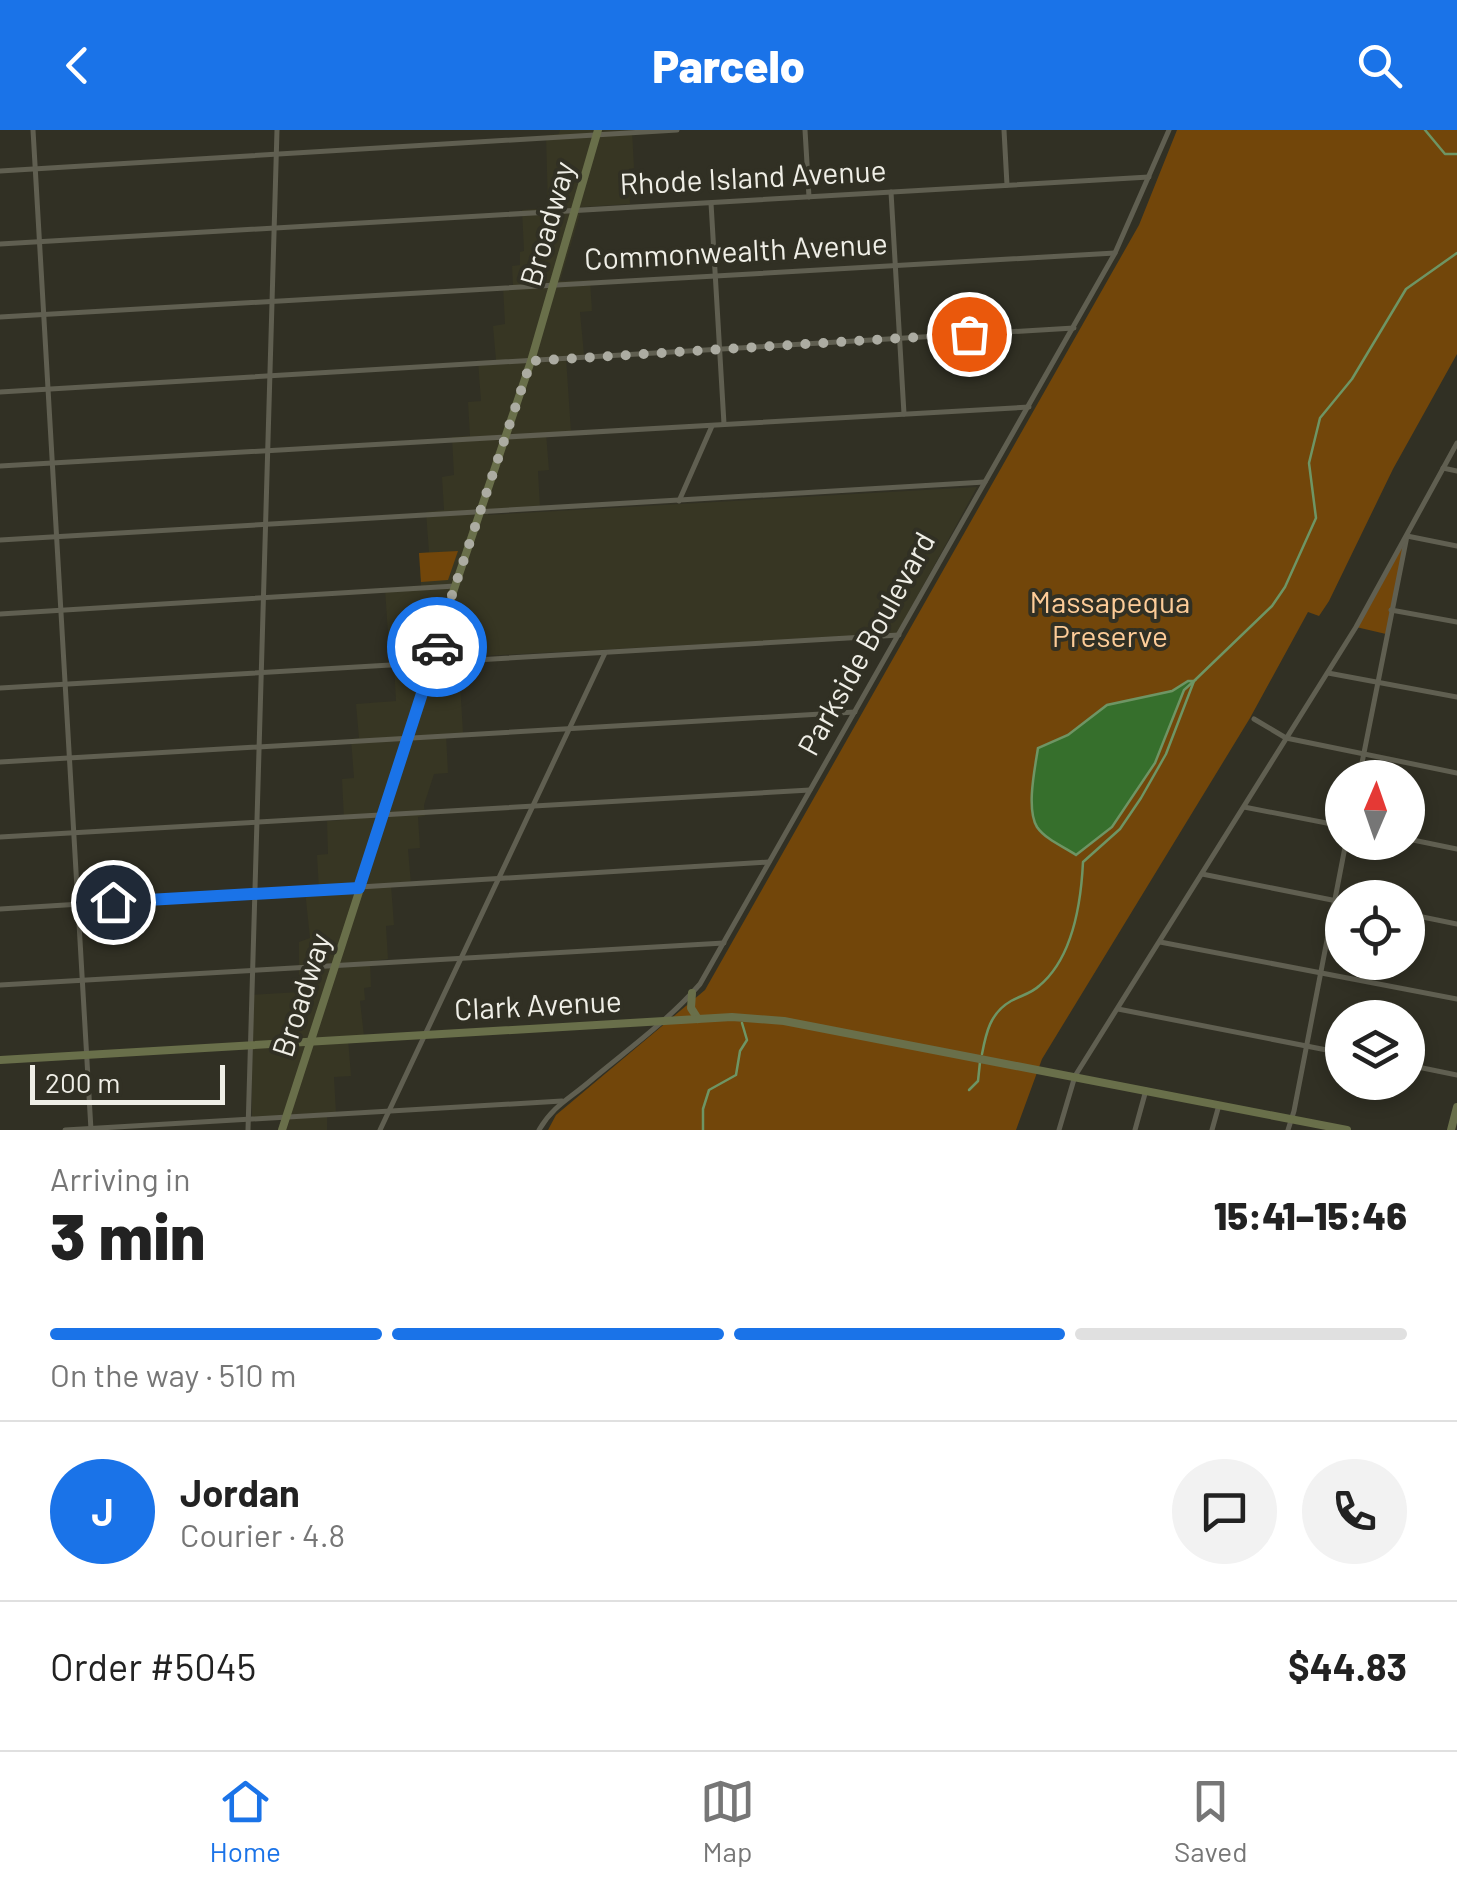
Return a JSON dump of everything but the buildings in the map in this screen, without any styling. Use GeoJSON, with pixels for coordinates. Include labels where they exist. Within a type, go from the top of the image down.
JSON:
{"type":"FeatureCollection","features":[{"type":"Feature","properties":{"kind":"street"},"geometry":{"type":"LineString","coordinates":[[33,130],[91,1129]]}},
{"type":"Feature","properties":{"kind":"street"},"geometry":{"type":"LineString","coordinates":[[248,1130],[277,130]]}},
{"type":"Feature","properties":{"kind":"street"},"geometry":{"type":"LineString","coordinates":[[0,171],[676,130]]}},
{"type":"Feature","properties":{"kind":"street"},"geometry":{"type":"LineString","coordinates":[[805,130],[808,196]]}},
{"type":"Feature","properties":{"kind":"street"},"geometry":{"type":"LineString","coordinates":[[1004,130],[1007,186]]}},
{"type":"Feature","properties":{"kind":"street","name":"Parkside Boulevard"},"geometry":{"type":"LineString","coordinates":[[539,1130],[554,1108],[664,1021],[700,984],[1116,253],[1169,130]]}},
{"type":"Feature","properties":{"kind":"street","name":"Broadway"},"geometry":{"type":"LineString","coordinates":[[282,1130],[531,361],[598,132]]}},
{"type":"Feature","properties":{"kind":"street","name":"Rhode Island Avenue"},"geometry":{"type":"LineString","coordinates":[[0,244],[1148,177]]}},
{"type":"Feature","properties":{"kind":"street"},"geometry":{"type":"LineString","coordinates":[[891,192],[904,414]]}},
{"type":"Feature","properties":{"kind":"street"},"geometry":{"type":"LineString","coordinates":[[711,202],[724,424]]}},
{"type":"Feature","properties":{"kind":"street","name":"Commonwealth Avenue"},"geometry":{"type":"LineString","coordinates":[[0,317],[1116,253]]}},
{"type":"Feature","properties":{"kind":"street"},"geometry":{"type":"LineString","coordinates":[[0,392],[1074,328]]}},
{"type":"Feature","properties":{"kind":"street"},"geometry":{"type":"LineString","coordinates":[[0,466],[1029,407]]}},
{"type":"Feature","properties":{"kind":"street"},"geometry":{"type":"LineString","coordinates":[[679,501],[712,425]]}},
{"type":"Feature","properties":{"kind":"street"},"geometry":{"type":"LineString","coordinates":[[1058,1130],[1075,1076],[1328,672],[1457,442]]}},
{"type":"Feature","properties":{"kind":"street"},"geometry":{"type":"LineString","coordinates":[[1443,468],[1457,471]]}},
{"type":"Feature","properties":{"kind":"street"},"geometry":{"type":"LineString","coordinates":[[0,540],[985,482]]}},
{"type":"Feature","properties":{"kind":"street"},"geometry":{"type":"LineString","coordinates":[[1407,536],[1457,546]]}},
{"type":"Feature","properties":{"kind":"street"},"geometry":{"type":"LineString","coordinates":[[1362,760],[1407,536]]}},
{"type":"Feature","properties":{"kind":"street"},"geometry":{"type":"LineString","coordinates":[[0,614],[455,586]]}},
{"type":"Feature","properties":{"kind":"street"},"geometry":{"type":"LineString","coordinates":[[1391,610],[1457,622]]}},
{"type":"Feature","properties":{"kind":"street"},"geometry":{"type":"LineString","coordinates":[[0,688],[898,635]]}},
{"type":"Feature","properties":{"kind":"street"},"geometry":{"type":"LineString","coordinates":[[380,1130],[605,652]]}},
{"type":"Feature","properties":{"kind":"street"},"geometry":{"type":"LineString","coordinates":[[1328,672],[1457,697]]}},
{"type":"Feature","properties":{"kind":"street"},"geometry":{"type":"LineString","coordinates":[[0,762],[855,712]]}},
{"type":"Feature","properties":{"kind":"street"},"geometry":{"type":"LineString","coordinates":[[1254,719],[1286,738],[1457,773]]}},
{"type":"Feature","properties":{"kind":"street"},"geometry":{"type":"LineString","coordinates":[[0,837],[810,790]]}},
{"type":"Feature","properties":{"kind":"street"},"geometry":{"type":"LineString","coordinates":[[1244,807],[1325,823]]}},
{"type":"Feature","properties":{"kind":"street"},"geometry":{"type":"LineString","coordinates":[[1425,842],[1457,849]]}},
{"type":"Feature","properties":{"kind":"street"},"geometry":{"type":"LineString","coordinates":[[0,909],[770,862]]}},
{"type":"Feature","properties":{"kind":"street"},"geometry":{"type":"LineString","coordinates":[[1202,874],[1325,898]]}},
{"type":"Feature","properties":{"kind":"street"},"geometry":{"type":"LineString","coordinates":[[1425,917],[1457,924]]}},
{"type":"Feature","properties":{"kind":"street"},"geometry":{"type":"LineString","coordinates":[[1160,942],[1457,1000]]}},
{"type":"Feature","properties":{"kind":"street"},"geometry":{"type":"LineString","coordinates":[[0,986],[724,943]]}},
{"type":"Feature","properties":{"kind":"street"},"geometry":{"type":"LineString","coordinates":[[1288,1130],[1325,957]]}},
{"type":"Feature","properties":{"kind":"street"},"geometry":{"type":"LineString","coordinates":[[692,994],[690,1008],[698,1019]]}},
{"type":"Feature","properties":{"kind":"street"},"geometry":{"type":"LineString","coordinates":[[1118,1009],[1325,1049]]}},
{"type":"Feature","properties":{"kind":"street","name":"Clark Avenue"},"geometry":{"type":"LineString","coordinates":[[0,1060],[759,1018],[996,1060],[1346,1130]]}},
{"type":"Feature","properties":{"kind":"street"},"geometry":{"type":"LineString","coordinates":[[1425,1068],[1457,1075]]}},
{"type":"Feature","properties":{"kind":"street"},"geometry":{"type":"LineString","coordinates":[[1135,1130],[1146,1090]]}},
{"type":"Feature","properties":{"kind":"street"},"geometry":{"type":"LineString","coordinates":[[66,1130],[566,1101]]}},
{"type":"Feature","properties":{"kind":"street"},"geometry":{"type":"LineString","coordinates":[[1212,1130],[1218,1104]]}},
{"type":"Feature","properties":{"kind":"street"},"geometry":{"type":"LineString","coordinates":[[1451,1130],[1457,1107]]}},
{"type":"Feature","properties":{"kind":"shaded area"},"geometry":{"type":"Polygon","coordinates":[[[560,130],[632,130],[634,168],[629,169],[630,204],[582,207],[560,281],[590,280],[592,311],[580,312],[584,355],[566,357],[571,432],[546,433],[549,470],[538,471],[540,507],[490,509],[488,515],[977,487],[897,634],[446,658],[464,659],[465,682],[460,683],[463,733],[446,734],[448,773],[434,774],[424,805],[425,816],[418,817],[420,848],[408,849],[411,884],[391,885],[394,925],[386,926],[388,959],[370,961],[371,987],[364,988],[365,1000],[360,1001],[364,1036],[348,1038],[351,1076],[334,1077],[336,1113],[327,1114],[327,1130],[286,1130],[291,1116],[252,1117],[252,995],[299,992],[299,942],[310,938],[305,891],[319,890],[317,855],[328,854],[327,821],[344,820],[342,779],[354,778],[351,739],[359,738],[356,704],[396,701],[385,589],[421,586],[419,553],[429,552],[426,512],[444,510],[442,477],[454,475],[452,437],[470,436],[468,402],[481,401],[478,361],[496,360],[493,326],[505,324],[503,286],[513,286],[512,266],[520,265],[520,252],[524,251],[522,210],[548,208],[546,135],[559,134],[560,130]]]}},
{"type":"Feature","properties":{"kind":"shaded area"},"geometry":{"type":"Polygon","coordinates":[[[1194,681],[1184,690],[1155,763],[1112,827],[1076,855],[1040,831],[1032,799],[1038,748],[1068,735],[1107,705],[1172,691],[1194,681]]]}},
{"type":"Feature","properties":{"kind":"green space","name":"Massapequa Preserve"},"geometry":{"type":"Polygon","coordinates":[[[1177,130],[1457,130],[1457,354],[1393,469],[1329,601],[1319,616],[1308,612],[1250,718],[1042,1059],[1016,1130],[548,1130],[556,1115],[705,990],[1139,225],[1177,130]]]}},
{"type":"Feature","properties":{"kind":"green space"},"geometry":{"type":"Polygon","coordinates":[[[1407,536],[1386,634],[1356,627],[1407,536]]]}},
{"type":"Feature","properties":{"kind":"green space"},"geometry":{"type":"Polygon","coordinates":[[[458,551],[448,580],[421,582],[419,553],[458,551]]]}},
{"type":"Feature","properties":{"kind":"waterway"},"geometry":{"type":"LineString","coordinates":[[1425,130],[1445,154],[1457,154]]}},
{"type":"Feature","properties":{"kind":"waterway"},"geometry":{"type":"LineString","coordinates":[[982,1054],[987,1031],[998,1011],[1036,988],[1060,961],[1077,912],[1083,862],[1120,829],[1141,798],[1166,754],[1194,681],[1272,606],[1285,587],[1316,518],[1309,463],[1320,418],[1352,379],[1406,289],[1457,253]]}},
{"type":"Feature","properties":{"kind":"waterway"},"geometry":{"type":"LineString","coordinates":[[703,1130],[703,1109],[709,1090],[736,1075],[740,1051],[747,1040],[742,1023]]}},
{"type":"Feature","properties":{"kind":"waterway"},"geometry":{"type":"LineString","coordinates":[[969,1090],[978,1081],[980,1062]]}},
{"type":"Feature","properties":{"kind":"way so far"},"geometry":{"type":"LineString","coordinates":[[437,647],[531,361],[969,334]]}},
{"type":"Feature","properties":{"kind":"route"},"geometry":{"type":"LineString","coordinates":[[113,902],[359,888],[437,647]]}}]}
